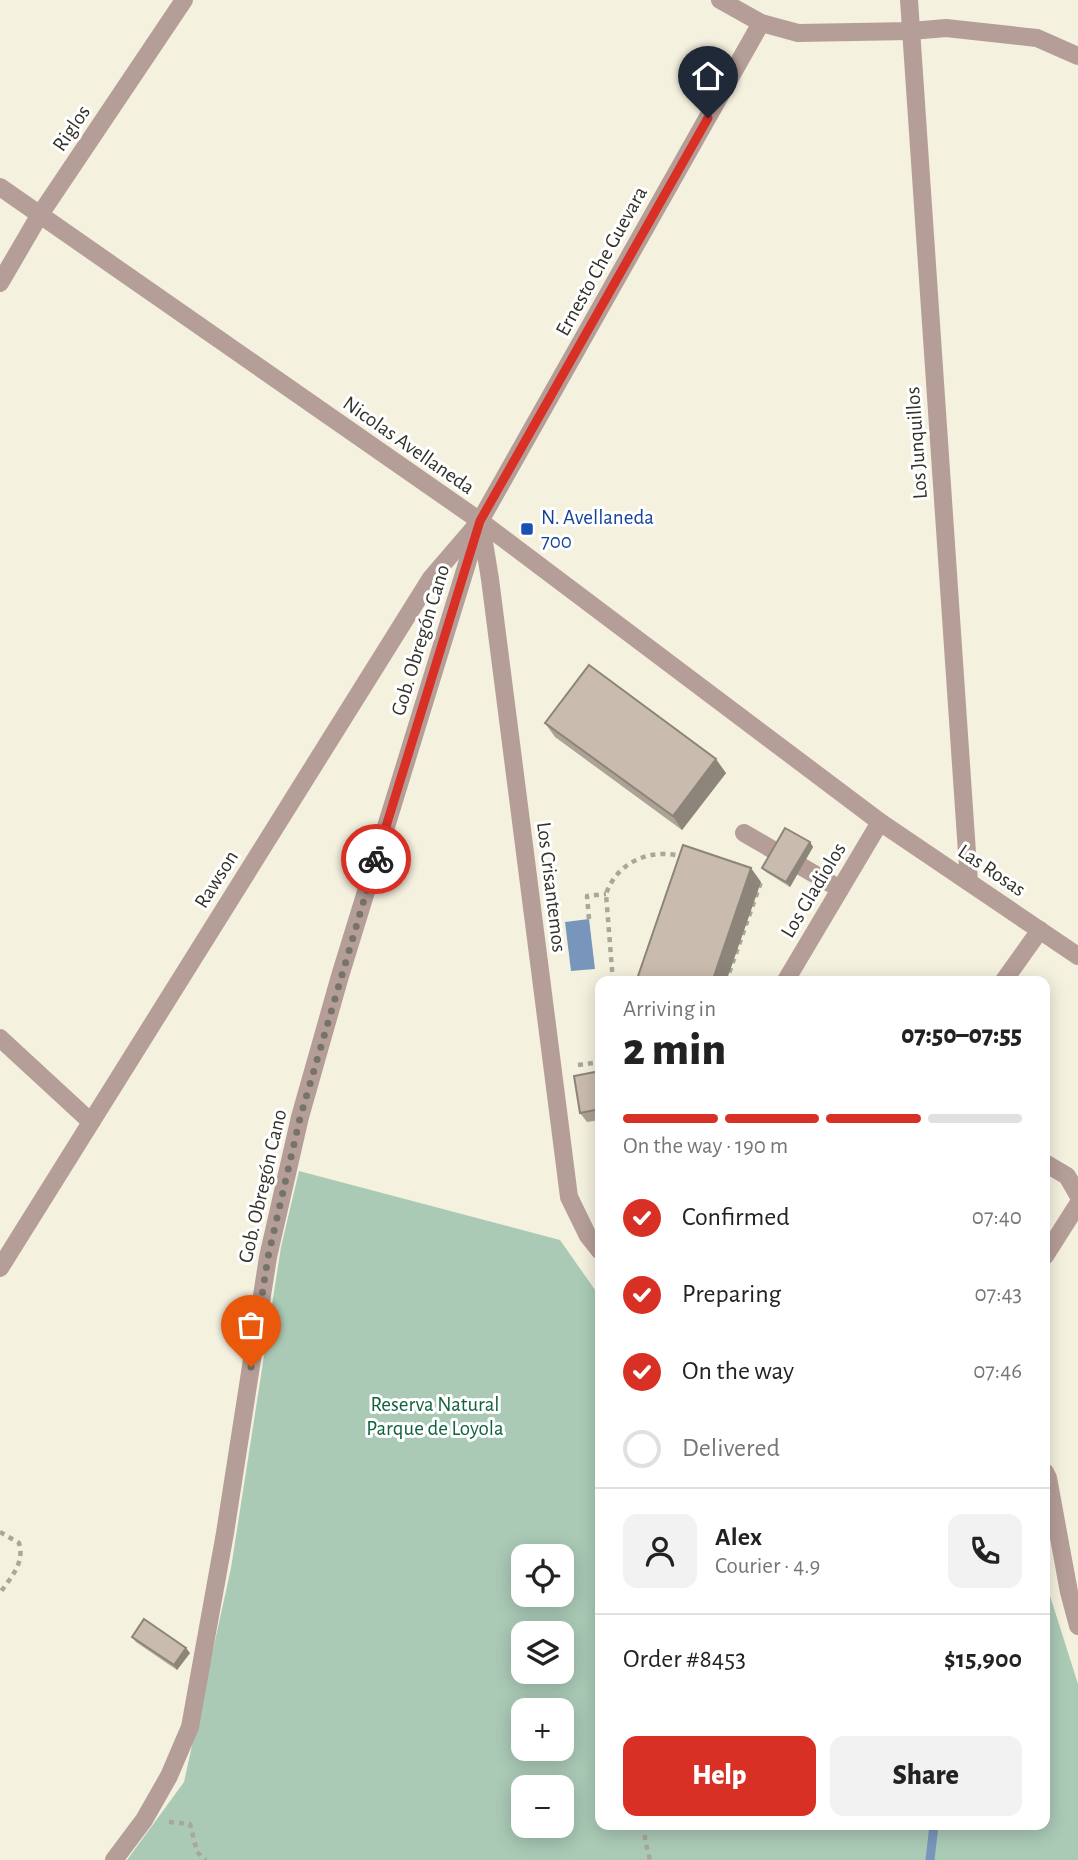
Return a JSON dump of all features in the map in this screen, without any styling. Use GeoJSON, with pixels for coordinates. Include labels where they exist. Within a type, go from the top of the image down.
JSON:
{"type":"FeatureCollection","features":[{"type":"Feature","properties":{"kind":"street","name":"Riglos"},"geometry":{"type":"LineString","coordinates":[[0,283],[39,216],[184,0]]}},
{"type":"Feature","properties":{"kind":"street"},"geometry":{"type":"LineString","coordinates":[[720,0],[761,23],[798,33],[911,31],[946,27],[1037,38],[1078,56]]}},
{"type":"Feature","properties":{"kind":"street","name":"Los Junquillos"},"geometry":{"type":"LineString","coordinates":[[909,0],[969,882]]}},
{"type":"Feature","properties":{"kind":"street","name":"Ernesto Che Guevara"},"geometry":{"type":"LineString","coordinates":[[480,521],[761,23]]}},
{"type":"Feature","properties":{"kind":"street","name":"Nicolas Avellaneda"},"geometry":{"type":"LineString","coordinates":[[0,187],[480,521],[880,822]]}},
{"type":"Feature","properties":{"kind":"street","name":"Rawson"},"geometry":{"type":"LineString","coordinates":[[0,1268],[431,578],[480,521]]}},
{"type":"Feature","properties":{"kind":"street","name":"Los Crisantemos"},"geometry":{"type":"LineString","coordinates":[[480,521],[490,579],[569,1197],[588,1237],[595,1245]]}},
{"type":"Feature","properties":{"kind":"street","name":"Gob. Obregón Cano"},"geometry":{"type":"LineString","coordinates":[[114,1860],[144,1820],[169,1776],[190,1727],[225,1533],[268,1257],[300,1118],[348,950],[480,521]]}},
{"type":"Feature","properties":{"kind":"street","name":"Las Rosas"},"geometry":{"type":"LineString","coordinates":[[880,822],[1071,952]]}},
{"type":"Feature","properties":{"kind":"street","name":"Los Gladiolos"},"geometry":{"type":"LineString","coordinates":[[789,976],[880,822]]}},
{"type":"Feature","properties":{"kind":"street"},"geometry":{"type":"LineString","coordinates":[[744,833],[840,889]]}},
{"type":"Feature","properties":{"kind":"street"},"geometry":{"type":"LineString","coordinates":[[1007,976],[1040,930]]}},
{"type":"Feature","properties":{"kind":"street"},"geometry":{"type":"LineString","coordinates":[[1071,952],[1078,933]]}},
{"type":"Feature","properties":{"kind":"street"},"geometry":{"type":"LineString","coordinates":[[0,1038],[91,1122]]}},
{"type":"Feature","properties":{"kind":"street"},"geometry":{"type":"LineString","coordinates":[[1050,1166],[1067,1176],[1078,1195]]}},
{"type":"Feature","properties":{"kind":"street"},"geometry":{"type":"LineString","coordinates":[[1050,1248],[1078,1204]]}},
{"type":"Feature","properties":{"kind":"street"},"geometry":{"type":"LineString","coordinates":[[1050,1489],[1078,1626]]}},
{"type":"Feature","properties":{"kind":"path"},"geometry":{"type":"LineString","coordinates":[[612,976],[606,894],[610,880],[635,859],[676,854],[692,859]]}},
{"type":"Feature","properties":{"kind":"path"},"geometry":{"type":"LineString","coordinates":[[728,976],[761,882],[750,878]]}},
{"type":"Feature","properties":{"kind":"path"},"geometry":{"type":"LineString","coordinates":[[589,919],[587,896],[606,894]]}},
{"type":"Feature","properties":{"kind":"path"},"geometry":{"type":"LineString","coordinates":[[578,1065],[595,1063]]}},
{"type":"Feature","properties":{"kind":"path"},"geometry":{"type":"LineString","coordinates":[[0,1532],[19,1543],[22,1554],[18,1566],[0,1594]]}},
{"type":"Feature","properties":{"kind":"path"},"geometry":{"type":"LineString","coordinates":[[144,1820],[190,1824],[197,1852],[206,1860]]}},
{"type":"Feature","properties":{"kind":"path"},"geometry":{"type":"LineString","coordinates":[[645,1830],[650,1860]]}},
{"type":"Feature","properties":{"kind":"green space","name":"Reserva Natural Parque de Loyola"},"geometry":{"type":"Polygon","coordinates":[[[299,1171],[560,1240],[595,1290],[595,1830],[1050,1830],[1050,1596],[1078,1684],[1078,1860],[127,1860],[184,1782],[231,1568],[281,1247],[299,1171]]]}},
{"type":"Feature","properties":{"kind":"water"},"geometry":{"type":"Polygon","coordinates":[[[589,919],[595,969],[571,971],[565,922],[589,919]]]}},
{"type":"Feature","properties":{"kind":"building"},"geometry":{"type":"Polygon","coordinates":[[[589,665],[716,759],[673,816],[545,723],[589,665]]]}},
{"type":"Feature","properties":{"kind":"building"},"geometry":{"type":"Polygon","coordinates":[[[785,828],[810,842],[786,882],[762,868],[785,828]]]}},
{"type":"Feature","properties":{"kind":"building"},"geometry":{"type":"Polygon","coordinates":[[[683,845],[751,868],[714,976],[638,976],[683,845]]]}},
{"type":"Feature","properties":{"kind":"building"},"geometry":{"type":"Polygon","coordinates":[[[595,1072],[595,1110],[580,1113],[574,1076],[595,1072]]]}},
{"type":"Feature","properties":{"kind":"building"},"geometry":{"type":"Polygon","coordinates":[[[144,1619],[186,1648],[174,1665],[132,1637],[144,1619]]]}},
{"type":"Feature","properties":{"kind":"waterway"},"geometry":{"type":"LineString","coordinates":[[930,1860],[933,1830]]}},
{"type":"Feature","properties":{"kind":"way so far"},"geometry":{"type":"LineString","coordinates":[[251,1367],[268,1257],[300,1118],[376,859]]}},
{"type":"Feature","properties":{"kind":"place","name":"N. Avellaneda 700"},"geometry":{"type":"Point","coordinates":[527,529]}},
{"type":"Feature","properties":{"kind":"route"},"geometry":{"type":"LineString","coordinates":[[376,859],[480,521],[708,118]]}}]}
